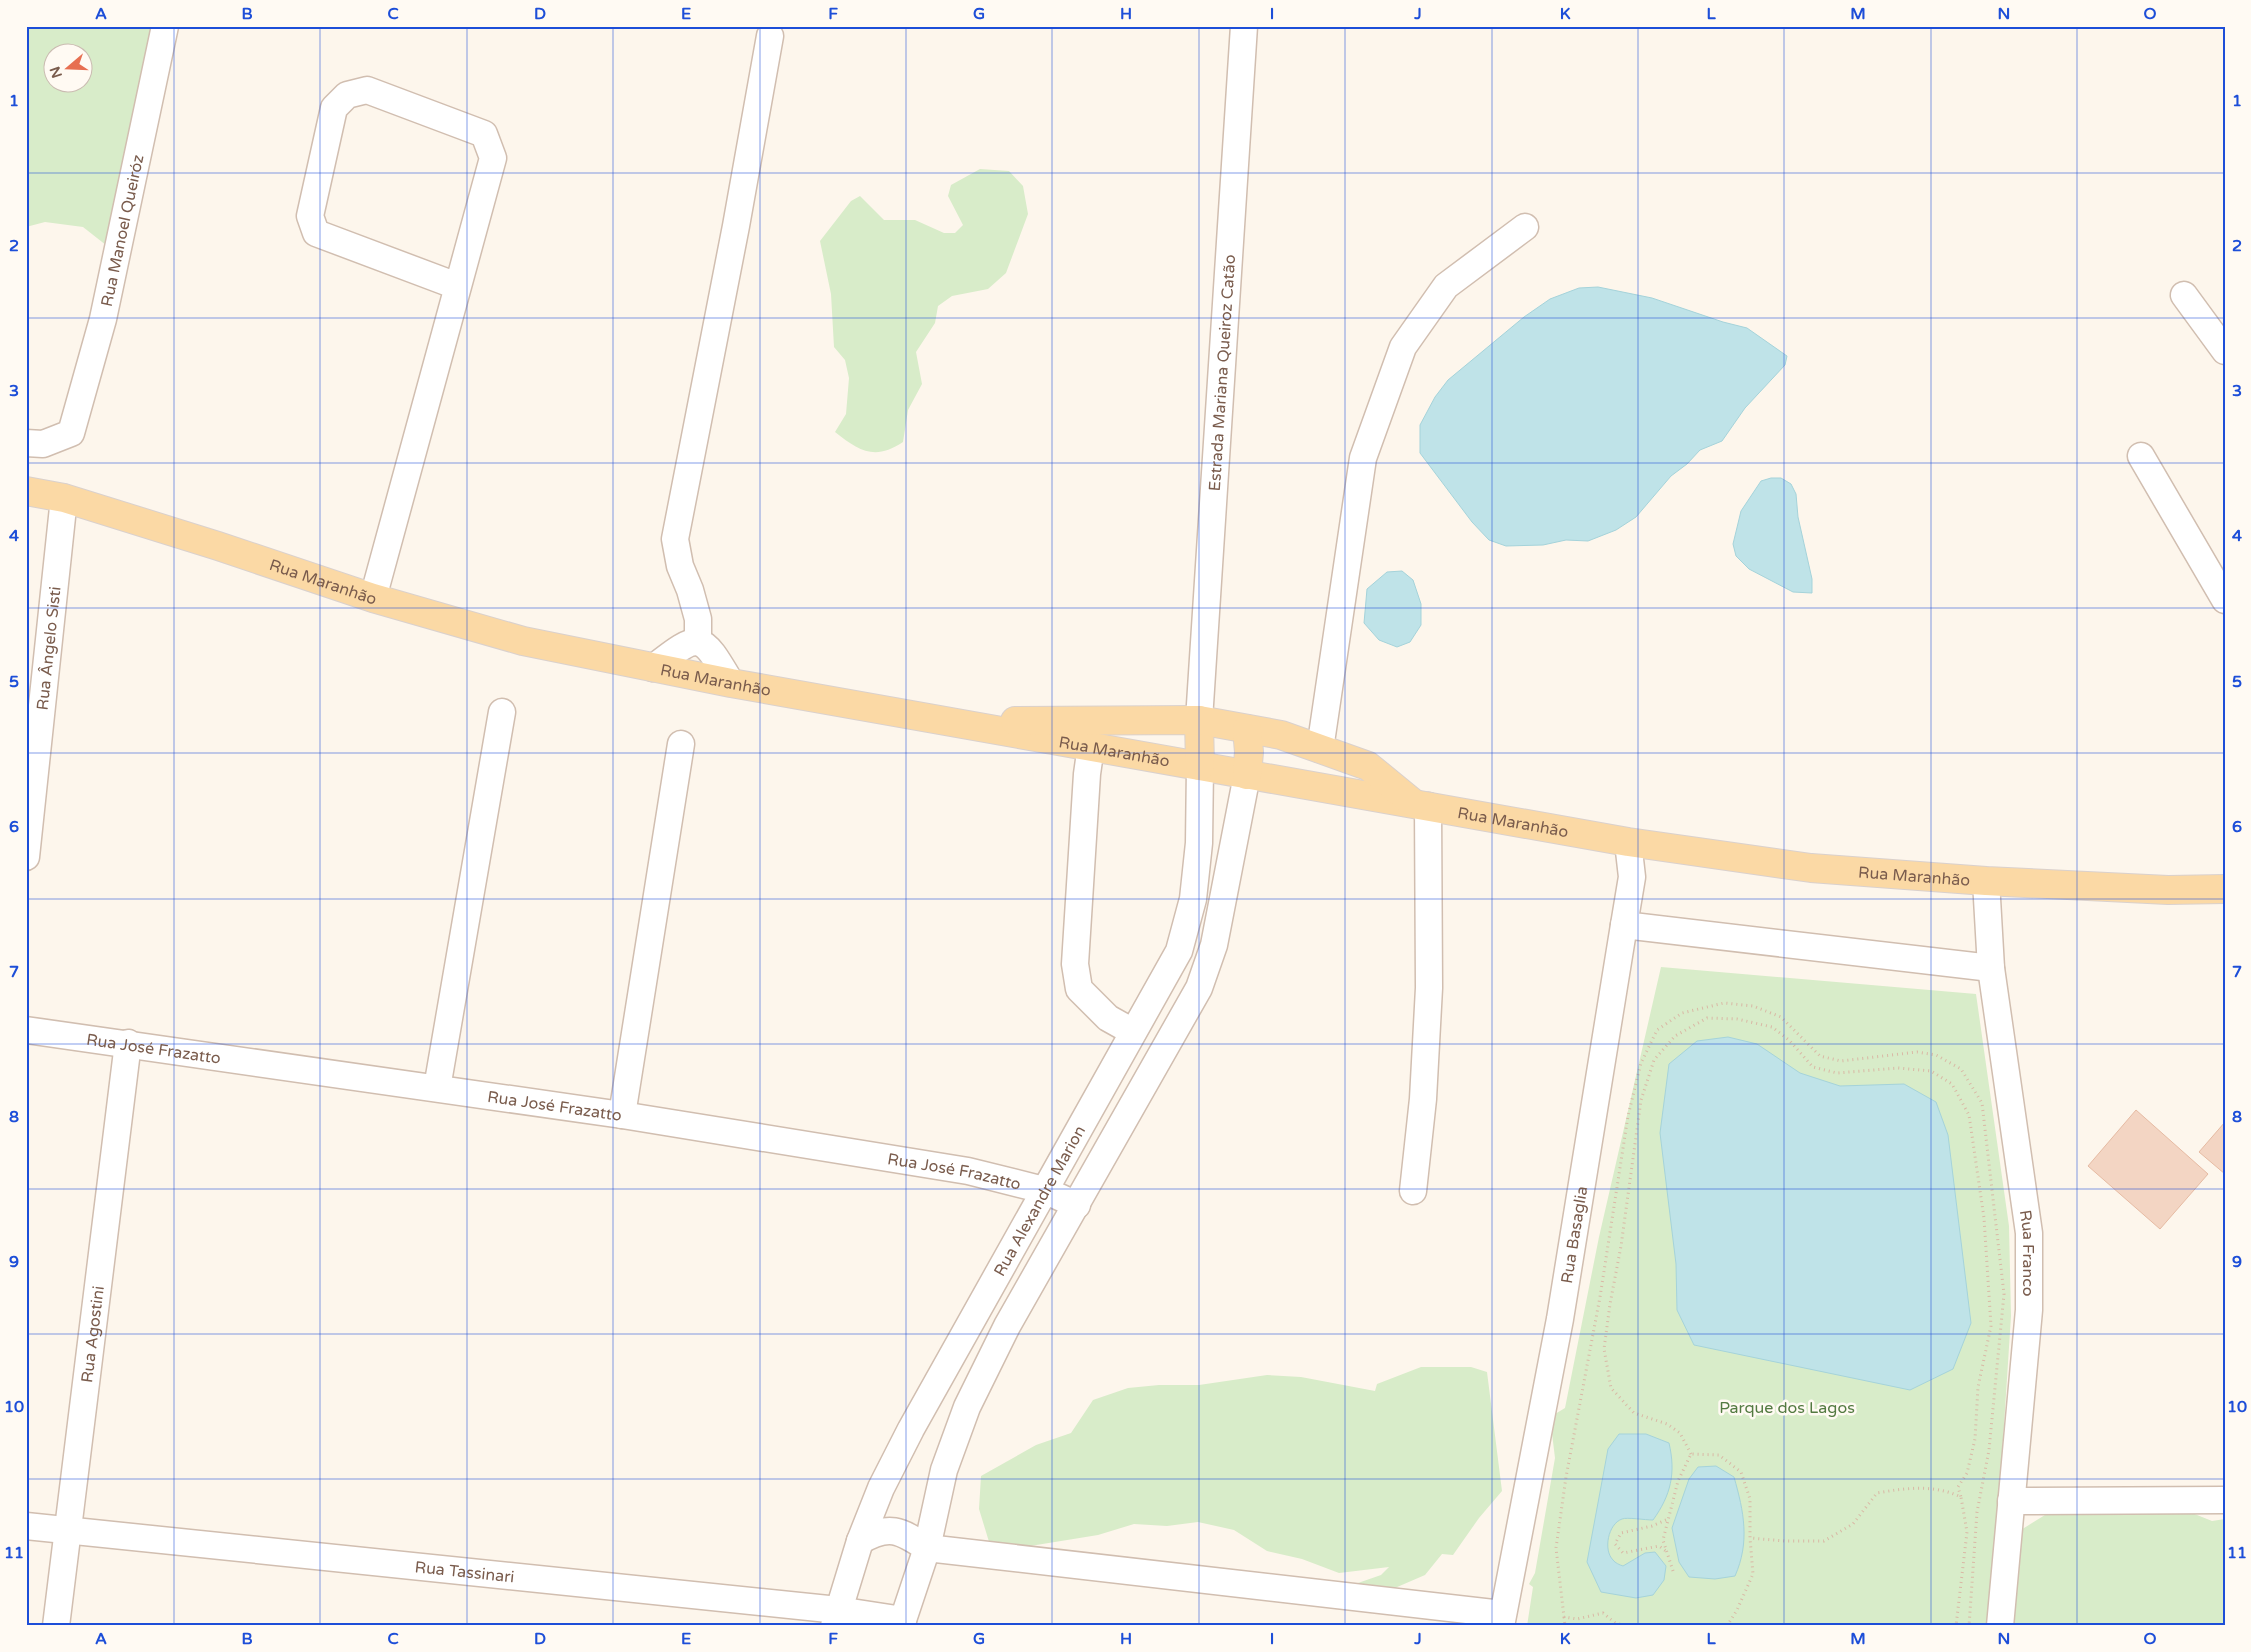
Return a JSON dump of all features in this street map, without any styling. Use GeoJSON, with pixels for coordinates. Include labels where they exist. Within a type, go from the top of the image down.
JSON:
{"type":"FeatureCollection","features":[{"type":"Feature","properties":{"kind":"main road","name":"Rua Maranhão"},"geometry":{"type":"LineString","coordinates":[[26,491],[64,498],[218,546],[373,598],[524,641],[731,683],[1628,842],[1811,868],[1986,881],[2168,890],[2225,889]]}},
{"type":"Feature","properties":{"kind":"main road"},"geometry":{"type":"LineString","coordinates":[[956,723],[1073,720],[1199,720],[1281,735],[1368,766],[1421,805]]}},
{"type":"Feature","properties":{"kind":"main road"},"geometry":{"type":"LineString","coordinates":[[1199,720],[1200,766]]}},
{"type":"Feature","properties":{"kind":"main road"},"geometry":{"type":"LineString","coordinates":[[1247,729],[1249,752],[1247,775]]}},
{"type":"Feature","properties":{"kind":"street","name":"Rua Manoel Queiróz"},"geometry":{"type":"LineString","coordinates":[[26,443],[43,444],[71,433],[103,319],[165,26]]}},
{"type":"Feature","properties":{"kind":"street","name":"Estrada Mariana Queiroz Catão"},"geometry":{"type":"LineString","coordinates":[[1199,720],[1244,26]]}},
{"type":"Feature","properties":{"kind":"street"},"geometry":{"type":"LineString","coordinates":[[698,642],[698,619],[690,590],[680,566],[675,539],[736,226],[770,36]]}},
{"type":"Feature","properties":{"kind":"street"},"geometry":{"type":"LineString","coordinates":[[373,598],[493,158],[484,134],[367,90],[347,95],[334,108],[310,216],[316,233],[457,286]]}},
{"type":"Feature","properties":{"kind":"street"},"geometry":{"type":"LineString","coordinates":[[1320,749],[1363,458],[1402,347],[1446,286],[1525,227]]}},
{"type":"Feature","properties":{"kind":"street"},"geometry":{"type":"LineString","coordinates":[[2184,295],[2225,352]]}},
{"type":"Feature","properties":{"kind":"street"},"geometry":{"type":"LineString","coordinates":[[2141,456],[2225,600]]}},
{"type":"Feature","properties":{"kind":"street","name":"Rua Ângelo Sisti"},"geometry":{"type":"LineString","coordinates":[[26,857],[64,498]]}},
{"type":"Feature","properties":{"kind":"street"},"geometry":{"type":"LineString","coordinates":[[652,668],[687,643],[698,642],[708,646],[731,683]]}},
{"type":"Feature","properties":{"kind":"street"},"geometry":{"type":"LineString","coordinates":[[437,1088],[502,712]]}},
{"type":"Feature","properties":{"kind":"street"},"geometry":{"type":"LineString","coordinates":[[622,1115],[681,744]]}},
{"type":"Feature","properties":{"kind":"street"},"geometry":{"type":"LineString","coordinates":[[1091,746],[1087,774],[1075,964],[1079,989],[1108,1018],[1133,1032]]}},
{"type":"Feature","properties":{"kind":"street","name":"Rua Alexandre Marion"},"geometry":{"type":"LineString","coordinates":[[836,1618],[860,1541],[881,1488],[911,1429],[1178,951],[1193,899],[1199,843],[1200,766]]}},
{"type":"Feature","properties":{"kind":"street"},"geometry":{"type":"LineString","coordinates":[[902,1623],[927,1548],[944,1470],[967,1407],[1007,1326],[1199,988],[1214,945],[1247,775]]}},
{"type":"Feature","properties":{"kind":"street"},"geometry":{"type":"LineString","coordinates":[[1413,1191],[1423,1099],[1429,988],[1421,805]]}},
{"type":"Feature","properties":{"kind":"street","name":"Rua Basaglia"},"geometry":{"type":"LineString","coordinates":[[1502,1620],[1521,1532],[1530,1465],[1560,1319],[1632,877],[1628,842]]}},
{"type":"Feature","properties":{"kind":"street","name":"Rua Franco"},"geometry":{"type":"LineString","coordinates":[[1986,881],[1991,968],[2029,1233],[2029,1310],[2000,1626]]}},
{"type":"Feature","properties":{"kind":"street"},"geometry":{"type":"LineString","coordinates":[[1624,926],[1991,968]]}},
{"type":"Feature","properties":{"kind":"street","name":"Rua José Frazatto"},"geometry":{"type":"LineString","coordinates":[[26,1030],[128,1043],[622,1115],[968,1171],[1044,1190],[1077,1205]]}},
{"type":"Feature","properties":{"kind":"street","name":"Rua Agostini"},"geometry":{"type":"LineString","coordinates":[[56,1626],[128,1043]]}},
{"type":"Feature","properties":{"kind":"street"},"geometry":{"type":"LineString","coordinates":[[2012,1501],[2225,1500]]}},
{"type":"Feature","properties":{"kind":"street","name":"Rua Tassinari"},"geometry":{"type":"LineString","coordinates":[[26,1526],[836,1618],[902,1623]]}},
{"type":"Feature","properties":{"kind":"street"},"geometry":{"type":"LineString","coordinates":[[860,1541],[873,1533],[889,1529],[907,1535],[927,1548],[1502,1620]]}},
{"type":"Feature","properties":{"kind":"path"},"geometry":{"type":"LineString","coordinates":[[1565,1626],[1556,1548],[1566,1477],[1600,1297],[1628,1116],[1640,1063],[1658,1030],[1682,1013],[1724,1003],[1753,1006],[1781,1017],[1820,1056],[1841,1061],[1917,1052],[1936,1055],[1961,1068],[1982,1102],[2004,1294],[1989,1450],[1977,1512],[1969,1626]]}},
{"type":"Feature","properties":{"kind":"path"},"geometry":{"type":"LineString","coordinates":[[1691,1454],[1680,1433],[1667,1424],[1634,1413],[1611,1388],[1604,1349],[1642,1100],[1654,1060],[1675,1036],[1706,1018],[1738,1019],[1772,1027],[1789,1040],[1813,1067],[1837,1073],[1898,1068],[1931,1071],[1952,1084],[1969,1115],[1984,1218],[1991,1326],[1978,1387],[1975,1439],[1967,1473],[1958,1487],[1967,1532],[1956,1626]]}},
{"type":"Feature","properties":{"kind":"path"},"geometry":{"type":"LineString","coordinates":[[1673,1571],[1663,1540],[1678,1481],[1691,1454]]}},
{"type":"Feature","properties":{"kind":"path"},"geometry":{"type":"LineString","coordinates":[[1691,1454],[1719,1455],[1741,1472],[1750,1499],[1750,1538],[1753,1574],[1737,1610],[1727,1626]]}},
{"type":"Feature","properties":{"kind":"path"},"geometry":{"type":"LineString","coordinates":[[1750,1538],[1824,1542],[1853,1524],[1877,1493],[1912,1487],[1946,1490],[1961,1497]]}},
{"type":"Feature","properties":{"kind":"path"},"geometry":{"type":"LineString","coordinates":[[1666,1552],[1659,1546],[1623,1553],[1615,1544],[1621,1533],[1652,1526],[1667,1520]]}},
{"type":"Feature","properties":{"kind":"path"},"geometry":{"type":"LineString","coordinates":[[1564,1617],[1577,1619],[1604,1613],[1619,1625],[1627,1626]]}},
{"type":"Feature","properties":{"kind":"green space"},"geometry":{"type":"Polygon","coordinates":[[[26,26],[164,26],[111,249],[83,227],[45,222],[26,227],[26,26]]]}},
{"type":"Feature","properties":{"kind":"green space"},"geometry":{"type":"Polygon","coordinates":[[[980,169],[1009,171],[1023,186],[1028,214],[1006,273],[988,289],[952,296],[938,306],[935,323],[916,352],[922,384],[908,410],[903,442],[884,451],[876,452],[860,449],[835,432],[846,414],[849,378],[845,360],[834,347],[831,294],[820,241],[851,201],[860,196],[884,220],[915,220],[944,233],[955,233],[963,225],[948,196],[951,185],[980,169]]]}},
{"type":"Feature","properties":{"kind":"green space","name":"Parque dos Lagos"},"geometry":{"type":"Polygon","coordinates":[[[1661,967],[1976,994],[2009,1226],[2011,1316],[1999,1503],[1988,1626],[1527,1626],[1533,1587],[1529,1584],[1535,1573],[1555,1458],[1550,1417],[1565,1408],[1599,1237],[1661,967]]]}},
{"type":"Feature","properties":{"kind":"green space"},"geometry":{"type":"Polygon","coordinates":[[[1421,1367],[1471,1367],[1487,1372],[1502,1491],[1479,1518],[1453,1555],[1442,1554],[1425,1575],[1381,1594],[1358,1583],[1381,1575],[1389,1567],[1339,1573],[1302,1559],[1267,1551],[1234,1530],[1198,1522],[1167,1526],[1134,1524],[1098,1535],[1024,1547],[990,1545],[979,1509],[981,1476],[1036,1445],[1071,1433],[1093,1400],[1128,1388],[1159,1385],[1199,1385],[1267,1375],[1301,1377],[1375,1391],[1377,1384],[1421,1367]]]}},
{"type":"Feature","properties":{"kind":"green space"},"geometry":{"type":"Polygon","coordinates":[[[2076,1505],[2182,1509],[2212,1521],[2225,1519],[2225,1626],[1999,1626],[2016,1533],[2045,1515],[2076,1505]]]}},
{"type":"Feature","properties":{"kind":"water"},"geometry":{"type":"Polygon","coordinates":[[[1598,287],[1652,298],[1723,322],[1747,328],[1787,356],[1785,365],[1745,408],[1722,441],[1700,450],[1687,464],[1671,476],[1636,517],[1616,530],[1588,541],[1566,540],[1543,545],[1506,546],[1489,540],[1472,522],[1420,453],[1420,425],[1435,397],[1448,380],[1524,317],[1550,299],[1579,288],[1598,287]]]}},
{"type":"Feature","properties":{"kind":"water"},"geometry":{"type":"Polygon","coordinates":[[[1781,478],[1791,484],[1796,494],[1798,517],[1812,579],[1812,593],[1793,592],[1749,569],[1736,556],[1733,544],[1741,511],[1761,481],[1781,478]]]}},
{"type":"Feature","properties":{"kind":"water"},"geometry":{"type":"Polygon","coordinates":[[[1402,571],[1413,580],[1421,604],[1421,625],[1410,642],[1397,647],[1379,640],[1364,623],[1367,589],[1387,572],[1402,571]]]}},
{"type":"Feature","properties":{"kind":"water"},"geometry":{"type":"Polygon","coordinates":[[[1728,1037],[1757,1044],[1800,1073],[1840,1086],[1904,1084],[1936,1102],[1948,1135],[1971,1323],[1953,1369],[1910,1390],[1694,1345],[1677,1310],[1676,1264],[1660,1133],[1669,1064],[1697,1041],[1728,1037]]]}},
{"type":"Feature","properties":{"kind":"water"},"geometry":{"type":"Polygon","coordinates":[[[1619,1434],[1646,1434],[1669,1443],[1671,1454],[1672,1474],[1668,1493],[1653,1520],[1624,1518],[1613,1526],[1608,1538],[1610,1556],[1614,1561],[1623,1566],[1645,1553],[1655,1552],[1666,1566],[1664,1580],[1653,1595],[1636,1598],[1601,1592],[1587,1562],[1608,1449],[1619,1434]]]}},
{"type":"Feature","properties":{"kind":"water"},"geometry":{"type":"Polygon","coordinates":[[[1716,1466],[1734,1477],[1743,1515],[1743,1551],[1735,1576],[1715,1579],[1689,1577],[1679,1562],[1672,1528],[1689,1479],[1698,1467],[1716,1466]]]}},
{"type":"Feature","properties":{"kind":"building"},"geometry":{"type":"Polygon","coordinates":[[[2136,1110],[2208,1174],[2160,1229],[2088,1166],[2136,1110]]]}},
{"type":"Feature","properties":{"kind":"building"},"geometry":{"type":"Polygon","coordinates":[[[2225,1122],[2225,1174],[2199,1152],[2225,1122]]]}}]}
